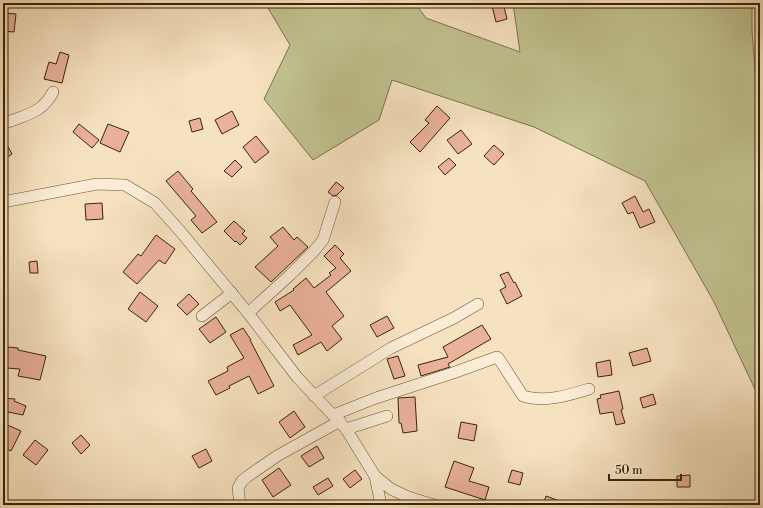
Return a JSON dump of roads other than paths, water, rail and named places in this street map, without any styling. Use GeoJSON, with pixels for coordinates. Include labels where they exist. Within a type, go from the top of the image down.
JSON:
{"type":"FeatureCollection","features":[{"type":"Feature","properties":{"kind":"street"},"geometry":{"type":"LineString","coordinates":[[3,124],[40,109],[48,102],[53,92]]}},
{"type":"Feature","properties":{"kind":"street"},"geometry":{"type":"LineString","coordinates":[[3,202],[97,184],[124,185],[155,203],[232,293],[297,377],[340,422],[375,476],[391,489],[408,498],[434,505]]}},
{"type":"Feature","properties":{"kind":"street"},"geometry":{"type":"LineString","coordinates":[[248,313],[290,275],[323,240],[335,202]]}},
{"type":"Feature","properties":{"kind":"street"},"geometry":{"type":"LineString","coordinates":[[202,316],[232,293]]}},
{"type":"Feature","properties":{"kind":"street"},"geometry":{"type":"LineString","coordinates":[[314,396],[391,348],[454,318],[478,304]]}},
{"type":"Feature","properties":{"kind":"street"},"geometry":{"type":"LineString","coordinates":[[240,505],[238,488],[242,481],[248,476],[277,456],[340,422],[376,398],[497,357],[523,396],[530,399],[542,399],[567,395],[590,389]]}},
{"type":"Feature","properties":{"kind":"street"},"geometry":{"type":"LineString","coordinates":[[340,422],[386,416]]}},
{"type":"Feature","properties":{"kind":"street"},"geometry":{"type":"LineString","coordinates":[[375,476],[381,505]]}}]}
